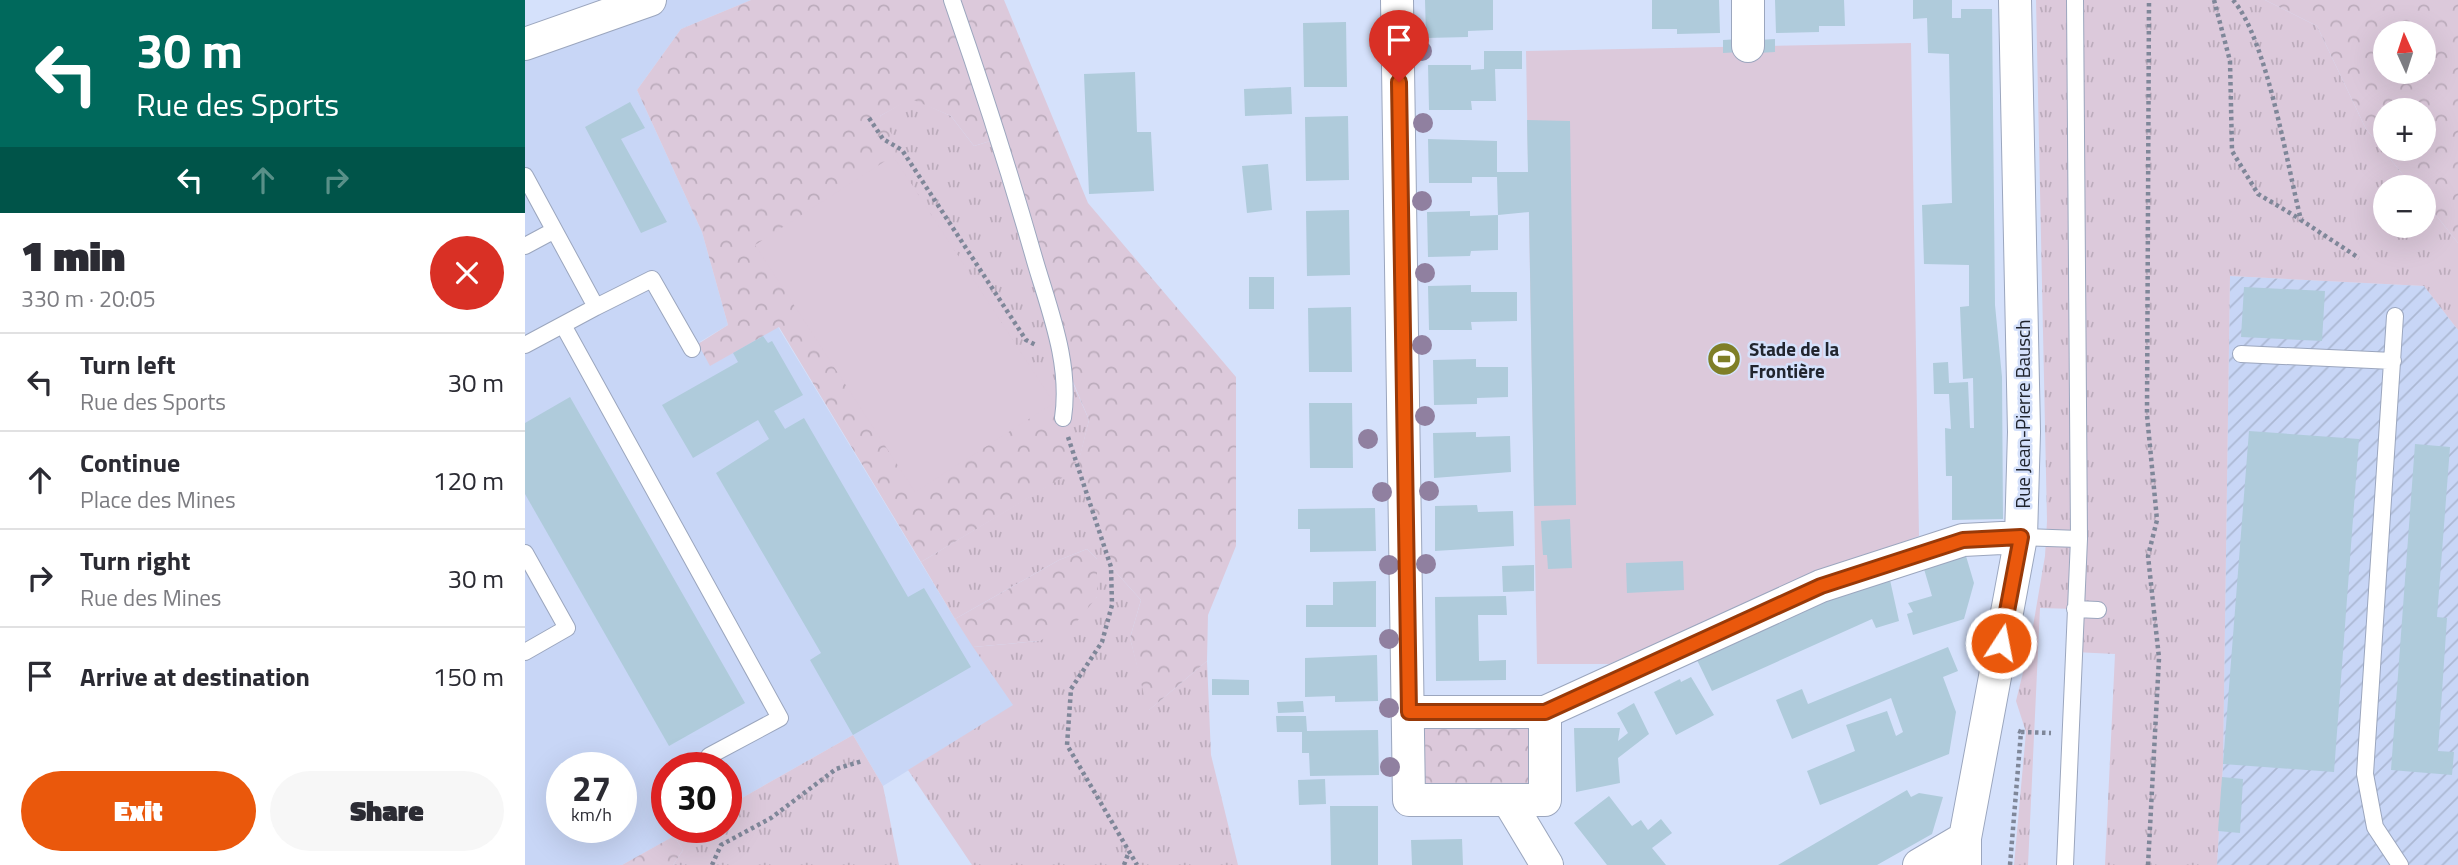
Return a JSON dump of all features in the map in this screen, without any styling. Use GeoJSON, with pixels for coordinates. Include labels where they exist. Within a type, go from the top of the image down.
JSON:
{"type":"FeatureCollection","features":[{"type":"Feature","properties":{"kind":"street"},"geometry":{"type":"LineString","coordinates":[[525,44],[650,0]]}},
{"type":"Feature","properties":{"kind":"street"},"geometry":{"type":"LineString","coordinates":[[1397,0],[1409,800],[1545,800],[1545,712]]}},
{"type":"Feature","properties":{"kind":"street"},"geometry":{"type":"LineString","coordinates":[[1748,0],[1748,46]]}},
{"type":"Feature","properties":{"kind":"street","name":"Rue Jean-Pierre Bausch"},"geometry":{"type":"LineString","coordinates":[[1965,851],[2021,537],[2024,432],[2015,0]]}},
{"type":"Feature","properties":{"kind":"street"},"geometry":{"type":"LineString","coordinates":[[1409,712],[1545,712],[1821,586],[1963,540],[2021,537]]}},
{"type":"Feature","properties":{"kind":"street"},"geometry":{"type":"LineString","coordinates":[[1508,800],[1547,865]]}},
{"type":"Feature","properties":{"kind":"street"},"geometry":{"type":"LineString","coordinates":[[1919,865],[1965,851]]}},
{"type":"Feature","properties":{"kind":"lane"},"geometry":{"type":"LineString","coordinates":[[952,0],[1000,138],[1062,358],[1065,401],[1063,418]]}},
{"type":"Feature","properties":{"kind":"lane"},"geometry":{"type":"LineString","coordinates":[[2064,865],[2079,539],[2075,0]]}},
{"type":"Feature","properties":{"kind":"lane"},"geometry":{"type":"LineString","coordinates":[[525,176],[596,307]]}},
{"type":"Feature","properties":{"kind":"lane"},"geometry":{"type":"LineString","coordinates":[[525,246],[554,231]]}},
{"type":"Feature","properties":{"kind":"lane"},"geometry":{"type":"LineString","coordinates":[[525,345],[652,279],[692,349]]}},
{"type":"Feature","properties":{"kind":"lane"},"geometry":{"type":"LineString","coordinates":[[2395,316],[2365,774],[2375,827],[2400,865]]}},
{"type":"Feature","properties":{"kind":"lane"},"geometry":{"type":"LineString","coordinates":[[563,325],[780,718],[718,752]]}},
{"type":"Feature","properties":{"kind":"lane"},"geometry":{"type":"LineString","coordinates":[[2241,354],[2393,361]]}},
{"type":"Feature","properties":{"kind":"lane"},"geometry":{"type":"LineString","coordinates":[[2021,537],[2079,539]]}},
{"type":"Feature","properties":{"kind":"lane"},"geometry":{"type":"LineString","coordinates":[[525,553],[567,628],[525,652]]}},
{"type":"Feature","properties":{"kind":"lane"},"geometry":{"type":"LineString","coordinates":[[2075,609],[2098,610]]}},
{"type":"Feature","properties":{"kind":"path"},"geometry":{"type":"LineString","coordinates":[[2148,865],[2159,658],[2148,556],[2157,520],[2147,415],[2149,0]]}},
{"type":"Feature","properties":{"kind":"path"},"geometry":{"type":"LineString","coordinates":[[2214,0],[2230,61],[2232,151],[2258,194],[2359,258]]}},
{"type":"Feature","properties":{"kind":"path"},"geometry":{"type":"LineString","coordinates":[[2233,0],[2241,9],[2259,50],[2301,220]]}},
{"type":"Feature","properties":{"kind":"path"},"geometry":{"type":"LineString","coordinates":[[869,118],[883,139],[902,150],[1026,340],[1062,358]]}},
{"type":"Feature","properties":{"kind":"path"},"geometry":{"type":"LineString","coordinates":[[1063,418],[1111,567],[1112,605],[1102,642],[1071,689],[1067,745],[1137,865]]}},
{"type":"Feature","properties":{"kind":"path"},"geometry":{"type":"LineString","coordinates":[[1986,723],[2021,732],[2070,734]]}},
{"type":"Feature","properties":{"kind":"path"},"geometry":{"type":"LineString","coordinates":[[2010,865],[2021,732]]}},
{"type":"Feature","properties":{"kind":"path"},"geometry":{"type":"LineString","coordinates":[[712,865],[721,845],[771,818],[836,769],[862,761]]}},
{"type":"Feature","properties":{"kind":"path"},"geometry":{"type":"LineString","coordinates":[[1124,865],[1128,853]]}},
{"type":"Feature","properties":{"kind":"shaded area"},"geometry":{"type":"Polygon","coordinates":[[[650,0],[751,0],[681,29],[637,90],[702,232],[728,325],[698,343],[778,327],[955,619],[1014,705],[883,786],[853,735],[742,798],[742,752],[651,752],[651,843],[662,843],[622,865],[525,865],[525,44],[650,0]]]}},
{"type":"Feature","properties":{"kind":"shaded area"},"geometry":{"type":"Polygon","coordinates":[[[2230,276],[2424,286],[2458,330],[2458,865],[2217,865],[2223,764],[2230,276]]]}},
{"type":"Feature","properties":{"kind":"green space"},"geometry":{"type":"Polygon","coordinates":[[[751,0],[1004,0],[1088,203],[1236,377],[1236,546],[1208,615],[1207,661],[1148,711],[1130,638],[1141,600],[1111,567],[1077,469],[921,562],[779,327],[710,366],[698,344],[728,325],[702,232],[637,90],[681,29],[751,0]],[[911,99],[880,116],[902,150],[894,157],[1063,418],[1077,467],[1089,420],[1063,358],[1000,138],[974,146],[951,116],[911,99]]]}},
{"type":"Feature","properties":{"kind":"green space"},"geometry":{"type":"Polygon","coordinates":[[[2036,0],[2265,0],[2317,26],[2366,129],[2373,138],[2373,161],[2392,161],[2403,175],[2373,175],[2373,238],[2436,238],[2436,215],[2458,243],[2458,330],[2424,286],[2230,276],[2223,764],[2217,865],[2105,865],[2115,654],[2074,652],[2075,609],[2040,608],[2028,865],[2014,865],[2026,732],[2016,701],[2030,644],[2045,556],[2047,521],[2036,0]]]}},
{"type":"Feature","properties":{"kind":"green space"},"geometry":{"type":"Polygon","coordinates":[[[2265,0],[2458,0],[2458,243],[2436,215],[2436,175],[2403,175],[2392,161],[2436,161],[2436,98],[2373,98],[2373,138],[2366,129],[2317,26],[2265,0]]]}},
{"type":"Feature","properties":{"kind":"green space","name":"Stade de la Frontière"},"geometry":{"type":"Polygon","coordinates":[[[1911,43],[1919,536],[1818,574],[1609,664],[1537,664],[1526,51],[1911,43]]]}},
{"type":"Feature","properties":{"kind":"green space"},"geometry":{"type":"Polygon","coordinates":[[[911,98],[951,116],[974,146],[1000,138],[1062,358],[1089,420],[1077,469],[1111,567],[1141,600],[1130,638],[1149,710],[1207,661],[1211,755],[1238,865],[972,865],[908,770],[1013,705],[973,647],[1039,641],[1097,597],[1097,559],[1087,549],[1059,560],[955,619],[921,562],[1077,468],[893,156],[880,116],[911,98]]]}},
{"type":"Feature","properties":{"kind":"green space"},"geometry":{"type":"Polygon","coordinates":[[[893,156],[1054,403],[915,492],[755,245],[893,156]]]}},
{"type":"Feature","properties":{"kind":"green space"},"geometry":{"type":"Polygon","coordinates":[[[1087,549],[1097,559],[1097,597],[1074,625],[1039,641],[973,647],[955,619],[1059,560],[1087,549]]]}},
{"type":"Feature","properties":{"kind":"green space"},"geometry":{"type":"Polygon","coordinates":[[[1420,723],[1534,723],[1534,788],[1420,788],[1420,723]]]}},
{"type":"Feature","properties":{"kind":"green space"},"geometry":{"type":"Polygon","coordinates":[[[853,735],[883,786],[899,865],[673,865],[683,850],[678,843],[742,843],[742,798],[853,735]]]}},
{"type":"Feature","properties":{"kind":"green space"},"geometry":{"type":"Polygon","coordinates":[[[661,843],[678,843],[683,850],[673,865],[622,865],[661,843]]]}},
{"type":"Feature","properties":{"kind":"building"},"geometry":{"type":"Polygon","coordinates":[[[1425,0],[1493,0],[1493,30],[1468,31],[1468,37],[1426,38],[1425,0]]]}},
{"type":"Feature","properties":{"kind":"building"},"geometry":{"type":"Polygon","coordinates":[[[1652,0],[1719,0],[1720,33],[1677,34],[1677,29],[1652,29],[1652,0]]]}},
{"type":"Feature","properties":{"kind":"building"},"geometry":{"type":"Polygon","coordinates":[[[1775,0],[1844,0],[1845,26],[1819,26],[1819,32],[1776,33],[1775,0]]]}},
{"type":"Feature","properties":{"kind":"building"},"geometry":{"type":"Polygon","coordinates":[[[1913,0],[1952,0],[1952,18],[1961,18],[1961,9],[1992,9],[1995,305],[2002,377],[2003,519],[1952,520],[1952,476],[1946,476],[1945,428],[1951,429],[1949,394],[1934,394],[1933,363],[1948,362],[1949,383],[1968,382],[1970,428],[1974,428],[1973,378],[1963,379],[1960,307],[1969,306],[1969,265],[1924,264],[1922,205],[1952,203],[1949,54],[1928,53],[1927,18],[1913,19],[1913,0]]]}},
{"type":"Feature","properties":{"kind":"building"},"geometry":{"type":"Polygon","coordinates":[[[1346,22],[1347,87],[1304,87],[1303,23],[1346,22]]]}},
{"type":"Feature","properties":{"kind":"building"},"geometry":{"type":"Polygon","coordinates":[[[1740,39],[1740,52],[1723,53],[1723,40],[1740,39]]]}},
{"type":"Feature","properties":{"kind":"building"},"geometry":{"type":"Polygon","coordinates":[[[1775,39],[1775,52],[1758,53],[1758,40],[1775,39]]]}},
{"type":"Feature","properties":{"kind":"building"},"geometry":{"type":"Polygon","coordinates":[[[1484,51],[1522,51],[1522,69],[1495,69],[1496,101],[1471,101],[1472,110],[1429,110],[1428,65],[1471,65],[1471,70],[1484,69],[1484,51]]]}},
{"type":"Feature","properties":{"kind":"building"},"geometry":{"type":"Polygon","coordinates":[[[1135,72],[1137,132],[1151,132],[1154,191],[1089,194],[1084,74],[1135,72]]]}},
{"type":"Feature","properties":{"kind":"building"},"geometry":{"type":"Polygon","coordinates":[[[1291,87],[1292,114],[1245,116],[1244,89],[1291,87]]]}},
{"type":"Feature","properties":{"kind":"building"},"geometry":{"type":"Polygon","coordinates":[[[630,102],[645,128],[621,139],[667,222],[641,233],[585,127],[630,102]]]}},
{"type":"Feature","properties":{"kind":"building"},"geometry":{"type":"Polygon","coordinates":[[[1348,116],[1349,180],[1306,181],[1305,117],[1348,116]]]}},
{"type":"Feature","properties":{"kind":"building"},"geometry":{"type":"Polygon","coordinates":[[[1527,120],[1570,121],[1576,505],[1534,506],[1529,212],[1498,215],[1497,177],[1472,177],[1472,183],[1429,183],[1428,139],[1497,141],[1497,172],[1528,172],[1527,120]]]}},
{"type":"Feature","properties":{"kind":"building"},"geometry":{"type":"Polygon","coordinates":[[[1268,164],[1272,210],[1247,213],[1242,166],[1268,164]]]}},
{"type":"Feature","properties":{"kind":"building"},"geometry":{"type":"Polygon","coordinates":[[[1349,210],[1350,275],[1307,276],[1306,211],[1349,210]]]}},
{"type":"Feature","properties":{"kind":"building"},"geometry":{"type":"Polygon","coordinates":[[[1470,211],[1470,216],[1498,215],[1498,250],[1471,251],[1470,256],[1428,257],[1427,212],[1470,211]]]}},
{"type":"Feature","properties":{"kind":"building"},"geometry":{"type":"Polygon","coordinates":[[[1249,277],[1274,277],[1274,309],[1249,309],[1249,277]]]}},
{"type":"Feature","properties":{"kind":"building"},"geometry":{"type":"Polygon","coordinates":[[[1471,285],[1471,292],[1517,292],[1517,321],[1471,322],[1472,330],[1429,330],[1428,286],[1471,285]]]}},
{"type":"Feature","properties":{"kind":"building"},"geometry":{"type":"Polygon","coordinates":[[[2244,287],[2325,291],[2322,341],[2241,337],[2244,287]]]}},
{"type":"Feature","properties":{"kind":"building"},"geometry":{"type":"Polygon","coordinates":[[[1351,307],[1352,372],[1309,372],[1308,308],[1351,307]]]}},
{"type":"Feature","properties":{"kind":"building"},"geometry":{"type":"Polygon","coordinates":[[[763,336],[768,343],[772,341],[803,395],[774,411],[785,429],[804,418],[908,597],[924,588],[971,667],[853,735],[810,660],[821,653],[716,473],[769,439],[758,420],[693,458],[662,405],[738,362],[733,353],[763,336]]]}},
{"type":"Feature","properties":{"kind":"building"},"geometry":{"type":"Polygon","coordinates":[[[1476,359],[1476,367],[1508,367],[1508,397],[1477,398],[1477,404],[1434,405],[1433,360],[1476,359]]]}},
{"type":"Feature","properties":{"kind":"building"},"geometry":{"type":"Polygon","coordinates":[[[570,397],[745,703],[669,746],[525,494],[525,423],[570,397]]]}},
{"type":"Feature","properties":{"kind":"building"},"geometry":{"type":"Polygon","coordinates":[[[1309,403],[1352,403],[1353,468],[1310,468],[1309,403]]]}},
{"type":"Feature","properties":{"kind":"building"},"geometry":{"type":"Polygon","coordinates":[[[2249,431],[2359,439],[2334,772],[2223,764],[2249,431]]]}},
{"type":"Feature","properties":{"kind":"building"},"geometry":{"type":"Polygon","coordinates":[[[1476,432],[1476,437],[1510,436],[1511,472],[1434,478],[1433,433],[1476,432]]]}},
{"type":"Feature","properties":{"kind":"building"},"geometry":{"type":"Polygon","coordinates":[[[2415,444],[2450,447],[2437,617],[2447,618],[2438,751],[2454,752],[2452,775],[2391,770],[2415,444]]]}},
{"type":"Feature","properties":{"kind":"building"},"geometry":{"type":"Polygon","coordinates":[[[1477,505],[1478,512],[1513,511],[1514,546],[1435,551],[1435,506],[1477,505]]]}},
{"type":"Feature","properties":{"kind":"building"},"geometry":{"type":"Polygon","coordinates":[[[1375,508],[1376,551],[1310,552],[1310,529],[1298,529],[1298,509],[1375,508]]]}},
{"type":"Feature","properties":{"kind":"building"},"geometry":{"type":"Polygon","coordinates":[[[1570,519],[1572,568],[1548,569],[1547,555],[1543,555],[1541,521],[1570,519]]]}},
{"type":"Feature","properties":{"kind":"building"},"geometry":{"type":"Polygon","coordinates":[[[1966,556],[1974,583],[1964,619],[1913,635],[1907,614],[1913,612],[1908,603],[1932,596],[1924,569],[1966,556]]]}},
{"type":"Feature","properties":{"kind":"building"},"geometry":{"type":"Polygon","coordinates":[[[1683,561],[1684,590],[1627,593],[1626,563],[1683,561]]]}},
{"type":"Feature","properties":{"kind":"building"},"geometry":{"type":"Polygon","coordinates":[[[1534,565],[1534,591],[1503,592],[1502,566],[1534,565]]]}},
{"type":"Feature","properties":{"kind":"building"},"geometry":{"type":"Polygon","coordinates":[[[1890,580],[1899,621],[1876,628],[1872,619],[1712,691],[1697,660],[1828,600],[1890,580]]]}},
{"type":"Feature","properties":{"kind":"building"},"geometry":{"type":"Polygon","coordinates":[[[1376,581],[1376,627],[1306,627],[1306,605],[1333,605],[1333,582],[1376,581]]]}},
{"type":"Feature","properties":{"kind":"building"},"geometry":{"type":"Polygon","coordinates":[[[1506,596],[1507,615],[1478,615],[1479,661],[1506,660],[1506,680],[1436,681],[1435,597],[1506,596]]]}},
{"type":"Feature","properties":{"kind":"building"},"geometry":{"type":"Polygon","coordinates":[[[1948,647],[1958,671],[1943,677],[1956,712],[1949,754],[1820,805],[1807,771],[1855,751],[1846,725],[1887,711],[1896,736],[1903,732],[1891,698],[1792,739],[1776,700],[1802,689],[1808,704],[1948,647]]]}},
{"type":"Feature","properties":{"kind":"building"},"geometry":{"type":"Polygon","coordinates":[[[1377,655],[1378,701],[1335,702],[1335,696],[1305,697],[1305,658],[1377,655]]]}},
{"type":"Feature","properties":{"kind":"building"},"geometry":{"type":"Polygon","coordinates":[[[1691,677],[1714,715],[1676,735],[1654,692],[1680,679],[1681,682],[1691,677]]]}},
{"type":"Feature","properties":{"kind":"building"},"geometry":{"type":"Polygon","coordinates":[[[1212,679],[1249,680],[1249,695],[1212,695],[1212,679]]]}},
{"type":"Feature","properties":{"kind":"building"},"geometry":{"type":"Polygon","coordinates":[[[1303,701],[1304,712],[1278,713],[1277,702],[1303,701]]]}},
{"type":"Feature","properties":{"kind":"building"},"geometry":{"type":"Polygon","coordinates":[[[1634,703],[1649,734],[1618,758],[1620,783],[1576,792],[1574,728],[1620,728],[1618,741],[1628,733],[1617,713],[1634,703]]]}},
{"type":"Feature","properties":{"kind":"building"},"geometry":{"type":"Polygon","coordinates":[[[1276,716],[1306,716],[1307,731],[1378,730],[1379,775],[1310,776],[1309,753],[1302,753],[1302,732],[1277,732],[1276,716]]]}},
{"type":"Feature","properties":{"kind":"building"},"geometry":{"type":"Polygon","coordinates":[[[2222,777],[2243,779],[2240,833],[2218,831],[2222,777]]]}},
{"type":"Feature","properties":{"kind":"building"},"geometry":{"type":"Polygon","coordinates":[[[1325,779],[1326,804],[1299,805],[1298,780],[1325,779]]]}},
{"type":"Feature","properties":{"kind":"building"},"geometry":{"type":"Polygon","coordinates":[[[1907,790],[1911,797],[1919,793],[1943,797],[1932,834],[1877,865],[1778,865],[1907,790]]]}},
{"type":"Feature","properties":{"kind":"building"},"geometry":{"type":"Polygon","coordinates":[[[1609,796],[1632,826],[1641,820],[1648,830],[1661,819],[1672,833],[1652,848],[1666,865],[1607,865],[1574,823],[1609,796]]]}},
{"type":"Feature","properties":{"kind":"building"},"geometry":{"type":"Polygon","coordinates":[[[1330,806],[1378,806],[1378,865],[1331,865],[1330,806]]]}},
{"type":"Feature","properties":{"kind":"building"},"geometry":{"type":"Polygon","coordinates":[[[1462,839],[1463,865],[1412,865],[1411,840],[1462,839]]]}},
{"type":"Feature","properties":{"kind":"place","name":"Stade de la Frontière"},"geometry":{"type":"Point","coordinates":[1724,359]}},
{"type":"Feature","properties":{"kind":"route"},"geometry":{"type":"LineString","coordinates":[[1399,82],[1409,712],[1545,712],[1821,586],[1963,540],[2021,537],[2001,643]]}}]}
